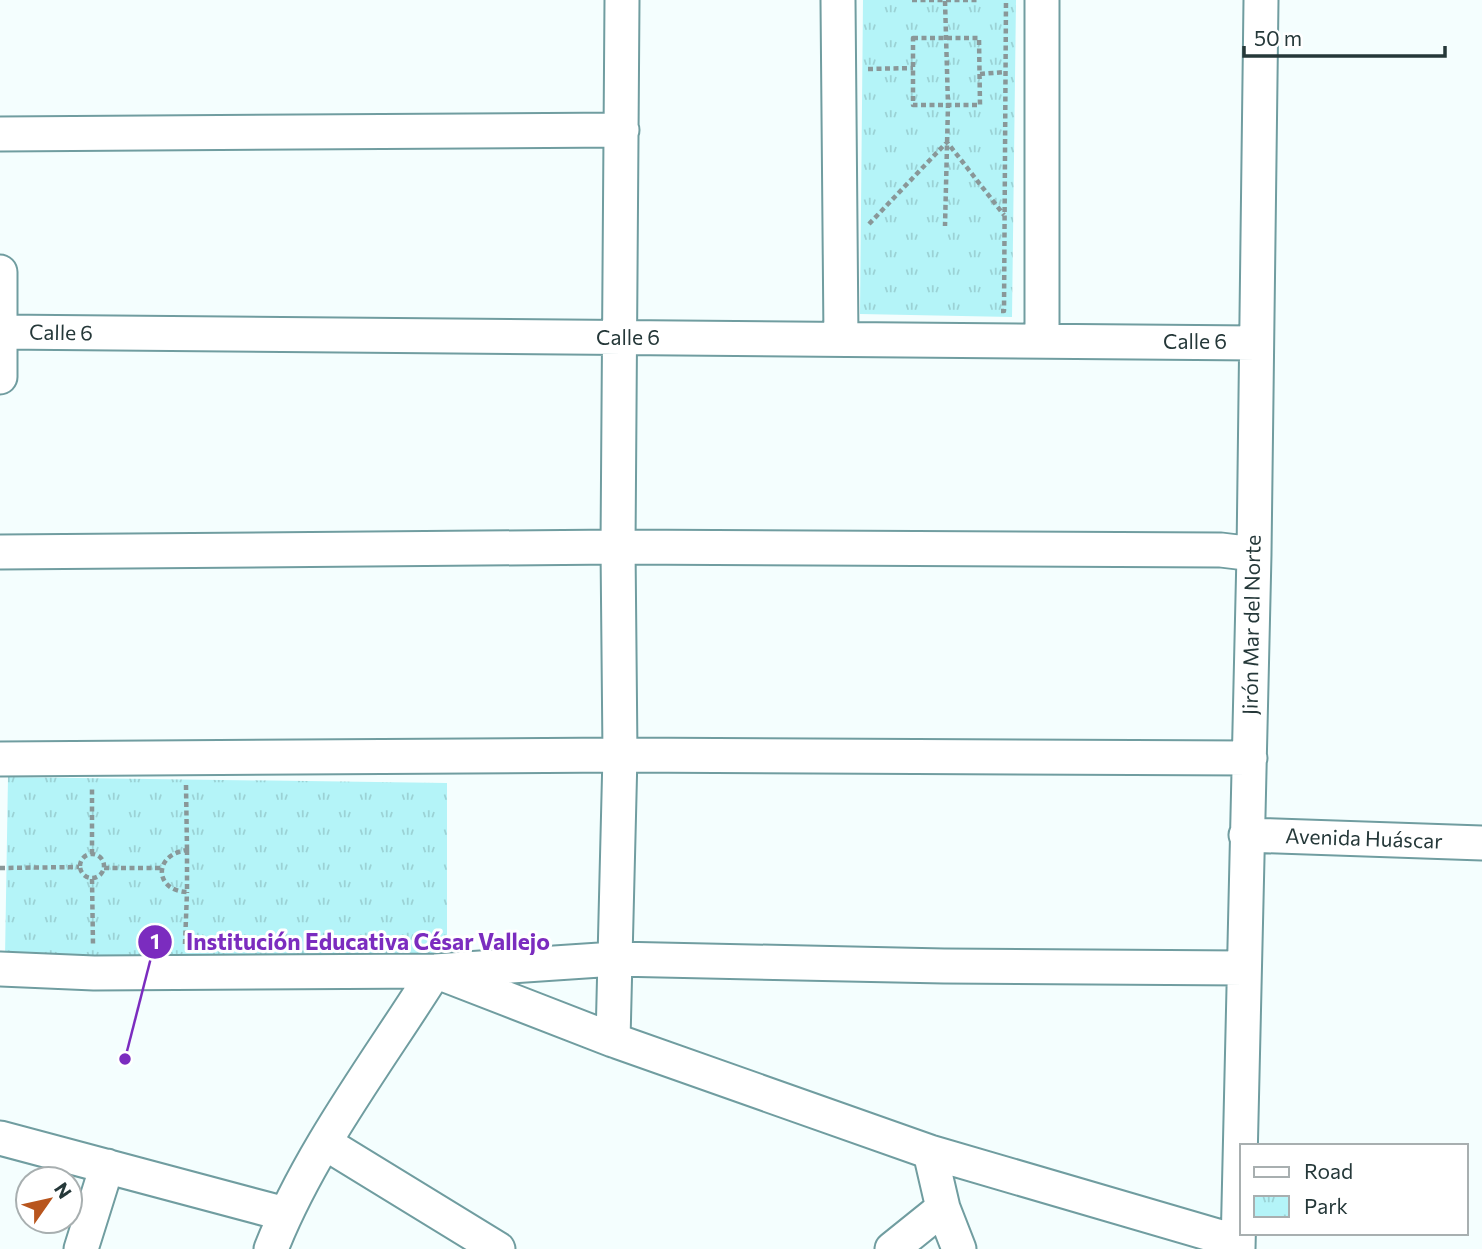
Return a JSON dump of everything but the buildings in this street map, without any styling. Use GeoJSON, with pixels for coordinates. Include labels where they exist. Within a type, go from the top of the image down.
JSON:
{"type":"FeatureCollection","features":[{"type":"Feature","properties":{"kind":"street"},"geometry":{"type":"LineString","coordinates":[[614,1040],[620,755],[618,547],[622,0]]}},
{"type":"Feature","properties":{"kind":"street"},"geometry":{"type":"LineString","coordinates":[[838,0],[841,340]]}},
{"type":"Feature","properties":{"kind":"street"},"geometry":{"type":"LineString","coordinates":[[1042,0],[1042,341]]}},
{"type":"Feature","properties":{"kind":"street","name":"Jirón Mar del Norte"},"geometry":{"type":"LineString","coordinates":[[1240,1144],[1254,554],[1261,0]]}},
{"type":"Feature","properties":{"kind":"street"},"geometry":{"type":"LineString","coordinates":[[0,134],[622,130]]}},
{"type":"Feature","properties":{"kind":"street"},"geometry":{"type":"LineString","coordinates":[[0,272],[0,377]]}},
{"type":"Feature","properties":{"kind":"street","name":"Calle 6"},"geometry":{"type":"LineString","coordinates":[[0,332],[1256,343]]}},
{"type":"Feature","properties":{"kind":"street"},"geometry":{"type":"LineString","coordinates":[[0,552],[618,547],[1221,550],[1254,554]]}},
{"type":"Feature","properties":{"kind":"street"},"geometry":{"type":"LineString","coordinates":[[0,759],[620,755],[1250,758]]}},
{"type":"Feature","properties":{"kind":"street","name":"Avenida Huáscar"},"geometry":{"type":"LineString","coordinates":[[1246,835],[1482,843]]}},
{"type":"Feature","properties":{"kind":"street"},"geometry":{"type":"LineString","coordinates":[[0,969],[94,973],[435,971],[615,960],[944,967],[1244,968]]}},
{"type":"Feature","properties":{"kind":"street"},"geometry":{"type":"LineString","coordinates":[[435,971],[614,1040],[930,1152],[1238,1245]]}},
{"type":"Feature","properties":{"kind":"street"},"geometry":{"type":"LineString","coordinates":[[271,1249],[285,1214],[325,1143],[435,971]]}},
{"type":"Feature","properties":{"kind":"street"},"geometry":{"type":"LineString","coordinates":[[0,1138],[285,1214]]}},
{"type":"Feature","properties":{"kind":"street"},"geometry":{"type":"LineString","coordinates":[[325,1143],[498,1249]]}},
{"type":"Feature","properties":{"kind":"street"},"geometry":{"type":"LineString","coordinates":[[930,1152],[943,1208],[959,1249]]}},
{"type":"Feature","properties":{"kind":"street","name":"Jirón Mar del Norte"},"geometry":{"type":"LineString","coordinates":[[1238,1245],[1240,1153]]}},
{"type":"Feature","properties":{"kind":"street"},"geometry":{"type":"LineString","coordinates":[[80,1249],[107,1166]]}},
{"type":"Feature","properties":{"kind":"street"},"geometry":{"type":"LineString","coordinates":[[892,1249],[943,1208]]}},
{"type":"Feature","properties":{"kind":"path"},"geometry":{"type":"LineString","coordinates":[[912,0],[980,0]]}},
{"type":"Feature","properties":{"kind":"path"},"geometry":{"type":"LineString","coordinates":[[990,311],[1004,312],[1006,0]]}},
{"type":"Feature","properties":{"kind":"path"},"geometry":{"type":"LineString","coordinates":[[945,1],[948,105],[945,226]]}},
{"type":"Feature","properties":{"kind":"path"},"geometry":{"type":"LineString","coordinates":[[913,38],[979,38],[980,105],[913,105],[913,68],[913,38]]}},
{"type":"Feature","properties":{"kind":"path"},"geometry":{"type":"LineString","coordinates":[[867,69],[913,68]]}},
{"type":"Feature","properties":{"kind":"path"},"geometry":{"type":"LineString","coordinates":[[980,74],[1005,72]]}},
{"type":"Feature","properties":{"kind":"path"},"geometry":{"type":"LineString","coordinates":[[947,142],[1005,216]]}},
{"type":"Feature","properties":{"kind":"path"},"geometry":{"type":"LineString","coordinates":[[866,227],[947,142]]}},
{"type":"Feature","properties":{"kind":"path"},"geometry":{"type":"LineString","coordinates":[[184,758],[187,850],[184,972]]}},
{"type":"Feature","properties":{"kind":"path"},"geometry":{"type":"LineString","coordinates":[[92,760],[92,854]]}},
{"type":"Feature","properties":{"kind":"path"},"geometry":{"type":"LineString","coordinates":[[187,850],[175,852],[167,858],[162,868],[170,888],[187,892]]}},
{"type":"Feature","properties":{"kind":"path"},"geometry":{"type":"LineString","coordinates":[[92,854],[100,856],[104,863],[99,877],[92,879],[85,878],[79,867],[83,857],[92,854]]}},
{"type":"Feature","properties":{"kind":"path"},"geometry":{"type":"LineString","coordinates":[[0,868],[79,867]]}},
{"type":"Feature","properties":{"kind":"path"},"geometry":{"type":"LineString","coordinates":[[104,868],[162,868]]}},
{"type":"Feature","properties":{"kind":"path"},"geometry":{"type":"LineString","coordinates":[[92,879],[94,973]]}},
{"type":"Feature","properties":{"kind":"green space"},"geometry":{"type":"Polygon","coordinates":[[[863,0],[1016,0],[1012,317],[860,314],[863,0]]]}},
{"type":"Feature","properties":{"kind":"green space"},"geometry":{"type":"Polygon","coordinates":[[[8,777],[447,783],[447,959],[5,957],[8,777]]]}},
{"type":"Feature","properties":{"kind":"place","name":"Institución Educativa César Vallejo"},"geometry":{"type":"Point","coordinates":[125,1059]}}]}
